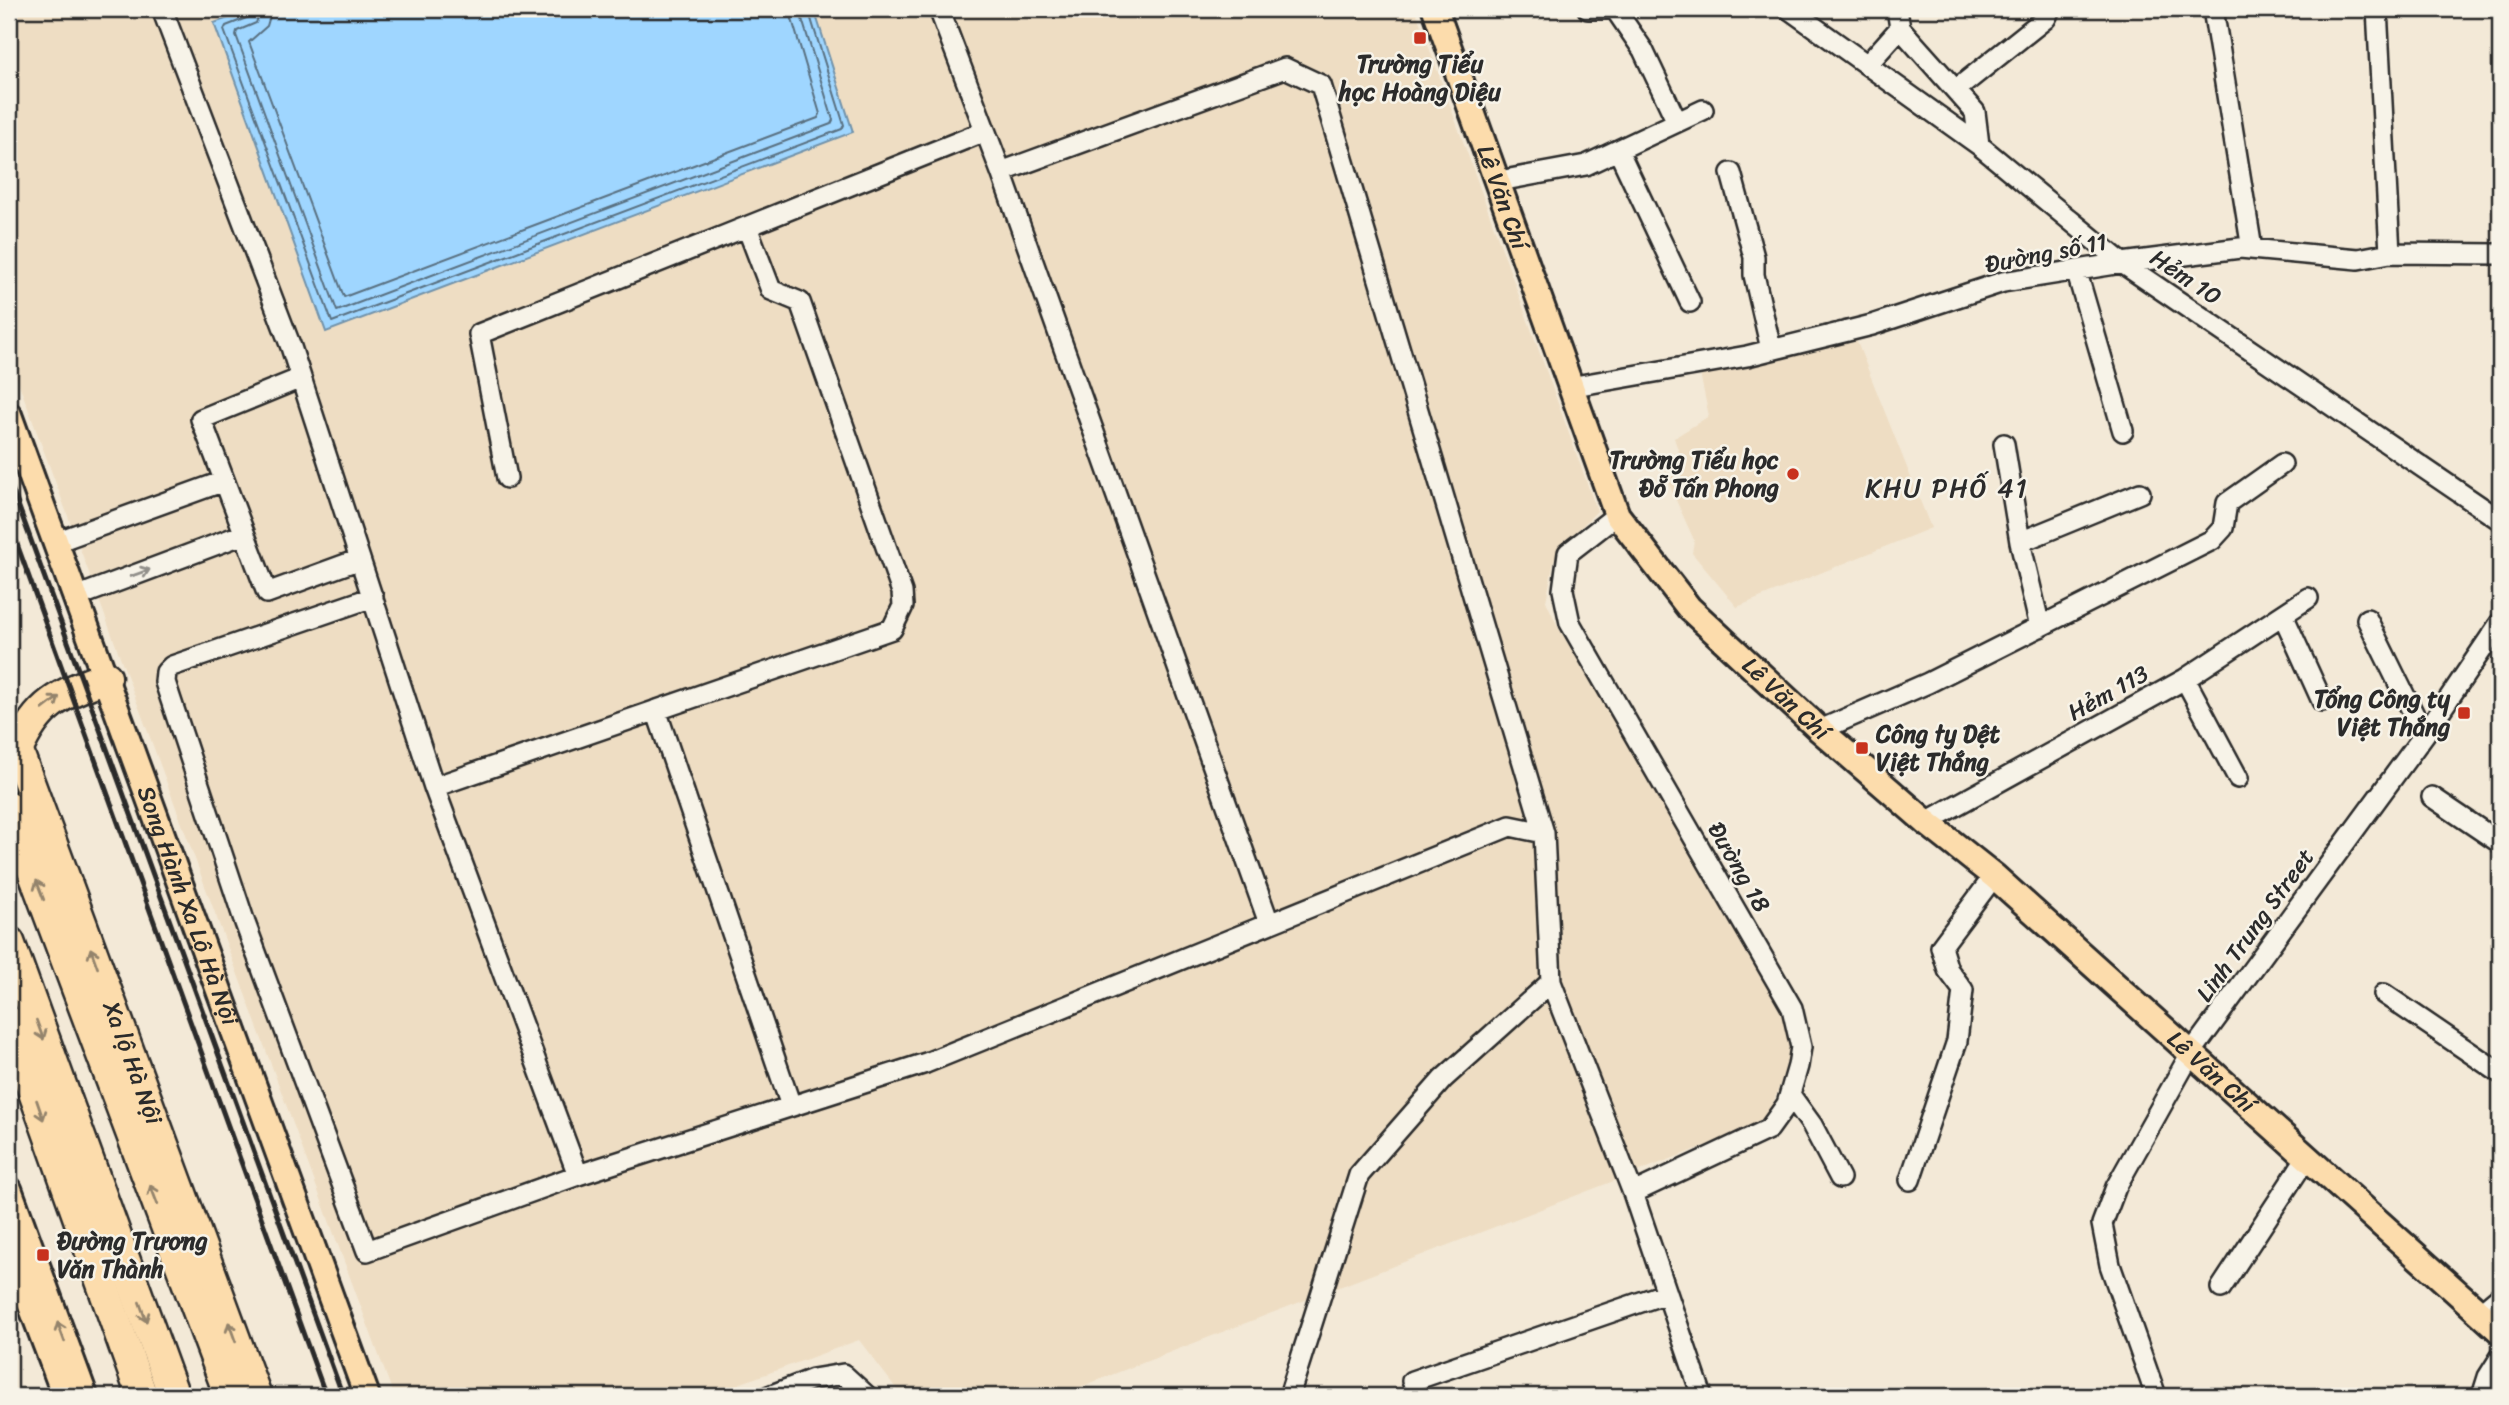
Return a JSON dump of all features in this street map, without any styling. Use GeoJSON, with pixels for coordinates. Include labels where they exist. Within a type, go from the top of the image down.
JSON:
{"type":"FeatureCollection","features":[{"type":"Feature","properties":{"kind":"highway"},"geometry":{"type":"LineString","coordinates":[[13,740],[47,705],[65,693],[106,677]]}},
{"type":"Feature","properties":{"kind":"highway","name":"Xa lộ Hà Nội"},"geometry":{"type":"LineString","coordinates":[[13,740],[256,1396]]}},
{"type":"Feature","properties":{"kind":"highway","name":"Xa lộ Hà Nội"},"geometry":{"type":"LineString","coordinates":[[9,807],[230,1396]]}},
{"type":"Feature","properties":{"kind":"highway"},"geometry":{"type":"LineString","coordinates":[[9,942],[174,1396]]}},
{"type":"Feature","properties":{"kind":"highway"},"geometry":{"type":"LineString","coordinates":[[9,1023],[142,1396]]}},
{"type":"Feature","properties":{"kind":"main road","name":"Lê Văn Chí"},"geometry":{"type":"LineString","coordinates":[[1435,9],[1617,515],[1689,608],[1820,730],[1926,822],[1994,876],[2500,1331]]}},
{"type":"Feature","properties":{"kind":"main road","name":"Song Hành Xa Lộ Hà Nội"},"geometry":{"type":"LineString","coordinates":[[9,415],[366,1396]]}},
{"type":"Feature","properties":{"kind":"main road"},"geometry":{"type":"LineString","coordinates":[[9,1189],[85,1396]]}},
{"type":"Feature","properties":{"kind":"main road"},"geometry":{"type":"LineString","coordinates":[[9,1247],[65,1396]]}},
{"type":"Feature","properties":{"kind":"street"},"geometry":{"type":"LineString","coordinates":[[162,9],[302,378],[434,787],[578,1175]]}},
{"type":"Feature","properties":{"kind":"street"},"geometry":{"type":"LineString","coordinates":[[939,9],[983,132],[1001,172],[1269,923]]}},
{"type":"Feature","properties":{"kind":"street"},"geometry":{"type":"LineString","coordinates":[[1588,9],[1615,9],[1643,50],[1677,122]]}},
{"type":"Feature","properties":{"kind":"street","name":"Hẻm 10"},"geometry":{"type":"LineString","coordinates":[[1789,9],[1979,145],[2122,263],[2500,520]]}},
{"type":"Feature","properties":{"kind":"street"},"geometry":{"type":"LineString","coordinates":[[1957,89],[2046,18],[2050,9]]}},
{"type":"Feature","properties":{"kind":"street"},"geometry":{"type":"LineString","coordinates":[[2213,9],[2252,249]]}},
{"type":"Feature","properties":{"kind":"street"},"geometry":{"type":"LineString","coordinates":[[2377,9],[2390,253]]}},
{"type":"Feature","properties":{"kind":"street"},"geometry":{"type":"LineString","coordinates":[[1867,65],[1898,18],[1975,112],[1979,145]]}},
{"type":"Feature","properties":{"kind":"street"},"geometry":{"type":"LineString","coordinates":[[1001,172],[1285,68],[1321,85],[1544,833],[1551,982],[1633,1193],[1702,1396]]}},
{"type":"Feature","properties":{"kind":"street"},"geometry":{"type":"LineString","coordinates":[[1499,181],[1586,165],[1619,152],[1703,110]]}},
{"type":"Feature","properties":{"kind":"street"},"geometry":{"type":"LineString","coordinates":[[507,478],[479,334],[983,132]]}},
{"type":"Feature","properties":{"kind":"street"},"geometry":{"type":"LineString","coordinates":[[1619,152],[1690,302]]}},
{"type":"Feature","properties":{"kind":"street"},"geometry":{"type":"LineString","coordinates":[[1731,173],[1754,257],[1754,275],[1771,349]]}},
{"type":"Feature","properties":{"kind":"street"},"geometry":{"type":"LineString","coordinates":[[434,787],[892,629],[903,606],[902,592],[800,302],[771,289],[747,227]]}},
{"type":"Feature","properties":{"kind":"street","name":"Đường số 11"},"geometry":{"type":"LineString","coordinates":[[1569,387],[1771,349],[1872,325],[2003,282],[2077,273],[2122,263],[2252,249],[2358,259],[2390,253],[2500,254]]}},
{"type":"Feature","properties":{"kind":"street"},"geometry":{"type":"LineString","coordinates":[[2077,273],[2123,431]]}},
{"type":"Feature","properties":{"kind":"street"},"geometry":{"type":"LineString","coordinates":[[302,378],[201,419],[267,593],[360,559]]}},
{"type":"Feature","properties":{"kind":"street"},"geometry":{"type":"LineString","coordinates":[[2004,444],[2021,542],[2040,626]]}},
{"type":"Feature","properties":{"kind":"street"},"geometry":{"type":"LineString","coordinates":[[1820,730],[1928,683],[2212,540],[2223,528],[2227,503],[2282,464]]}},
{"type":"Feature","properties":{"kind":"street"},"geometry":{"type":"LineString","coordinates":[[56,542],[224,481]]}},
{"type":"Feature","properties":{"kind":"street"},"geometry":{"type":"LineString","coordinates":[[2021,542],[2140,493]]}},
{"type":"Feature","properties":{"kind":"street","name":"Đường 18"},"geometry":{"type":"LineString","coordinates":[[1617,515],[1568,553],[1563,590],[1570,623],[1792,1008],[1801,1047],[1791,1096],[1769,1129],[1633,1193]]}},
{"type":"Feature","properties":{"kind":"street"},"geometry":{"type":"LineString","coordinates":[[76,597],[244,534]]}},
{"type":"Feature","properties":{"kind":"street"},"geometry":{"type":"LineString","coordinates":[[373,597],[172,666],[165,682],[245,923],[368,1251],[578,1175],[926,1063],[1510,826],[1544,833]]}},
{"type":"Feature","properties":{"kind":"street","name":"Hẻm 113"},"geometry":{"type":"LineString","coordinates":[[1926,822],[2185,679],[2308,598]]}},
{"type":"Feature","properties":{"kind":"street"},"geometry":{"type":"LineString","coordinates":[[2283,615],[2322,701]]}},
{"type":"Feature","properties":{"kind":"street"},"geometry":{"type":"LineString","coordinates":[[2367,619],[2424,735]]}},
{"type":"Feature","properties":{"kind":"street","name":"Linh Trung Street"},"geometry":{"type":"LineString","coordinates":[[2156,1396],[2110,1265],[2102,1224],[2116,1187],[2191,1053],[2424,735],[2500,623]]}},
{"type":"Feature","properties":{"kind":"street"},"geometry":{"type":"LineString","coordinates":[[2185,679],[2238,778]]}},
{"type":"Feature","properties":{"kind":"street"},"geometry":{"type":"LineString","coordinates":[[656,710],[791,1106]]}},
{"type":"Feature","properties":{"kind":"street"},"geometry":{"type":"LineString","coordinates":[[2432,797],[2500,844]]}},
{"type":"Feature","properties":{"kind":"street"},"geometry":{"type":"LineString","coordinates":[[1910,1180],[1957,1041],[1963,990],[1948,970],[1941,947],[1994,876]]}},
{"type":"Feature","properties":{"kind":"street"},"geometry":{"type":"LineString","coordinates":[[1289,1396],[1359,1175],[1443,1079],[1551,982]]}},
{"type":"Feature","properties":{"kind":"street"},"geometry":{"type":"LineString","coordinates":[[2384,994],[2500,1073]]}},
{"type":"Feature","properties":{"kind":"street"},"geometry":{"type":"LineString","coordinates":[[1791,1096],[1812,1125],[1840,1178]]}},
{"type":"Feature","properties":{"kind":"street"},"geometry":{"type":"LineString","coordinates":[[2221,1288],[2307,1157]]}},
{"type":"Feature","properties":{"kind":"street"},"geometry":{"type":"LineString","coordinates":[[1412,1381],[1667,1293]]}},
{"type":"Feature","properties":{"kind":"street"},"geometry":{"type":"LineString","coordinates":[[2481,1312],[2500,1296]]}},
{"type":"Feature","properties":{"kind":"street"},"geometry":{"type":"LineString","coordinates":[[2482,1396],[2487,1377],[2500,1358]]}},
{"type":"Feature","properties":{"kind":"street"},"geometry":{"type":"LineString","coordinates":[[769,1396],[813,1379],[843,1374],[867,1396]]}},
{"type":"Feature","properties":{"kind":"shaded area"},"geometry":{"type":"Polygon","coordinates":[[[9,9],[1415,9],[1597,511],[1563,545],[1554,561],[1546,601],[1558,627],[1790,1012],[1791,1044],[1787,1065],[1771,1109],[1761,1120],[1743,1131],[1057,1396],[902,1396],[859,1340],[706,1396],[394,1396],[9,357],[9,9]]]}},
{"type":"Feature","properties":{"kind":"shaded area","name":"Trường Tiểu học Đỗ Tấn Phong"},"geometry":{"type":"Polygon","coordinates":[[[1855,337],[1931,528],[1737,607],[1692,553],[1694,540],[1667,480],[1684,467],[1674,438],[1709,416],[1699,369],[1855,337]]]}},
{"type":"Feature","properties":{"kind":"water"},"geometry":{"type":"Polygon","coordinates":[[[254,9],[814,9],[853,132],[326,332],[214,23],[254,9]]]}},
{"type":"Feature","properties":{"kind":"railway"},"geometry":{"type":"LineString","coordinates":[[9,480],[343,1396]]}},
{"type":"Feature","properties":{"kind":"railway"},"geometry":{"type":"LineString","coordinates":[[9,522],[326,1396]]}},
{"type":"Feature","properties":{"kind":"place","name":"Trường Tiểu học Hoàng Diệu"},"geometry":{"type":"Point","coordinates":[1420,38]}},
{"type":"Feature","properties":{"kind":"place","name":"Trường Tiểu học Đỗ Tấn Phong"},"geometry":{"type":"Point","coordinates":[1793,474]}},
{"type":"Feature","properties":{"kind":"place","name":"Tổng Công ty Việt Thắng"},"geometry":{"type":"Point","coordinates":[2464,713]}},
{"type":"Feature","properties":{"kind":"place","name":"Công ty Dệt Việt Thắng"},"geometry":{"type":"Point","coordinates":[1862,748]}},
{"type":"Feature","properties":{"kind":"place","name":"Đường Trương Văn Thành"},"geometry":{"type":"Point","coordinates":[43,1255]}},
{"type":"Feature","properties":{"kind":"district","name":"KHU PHỐ 41"},"geometry":{"type":"Point","coordinates":[1947,488]}}]}
